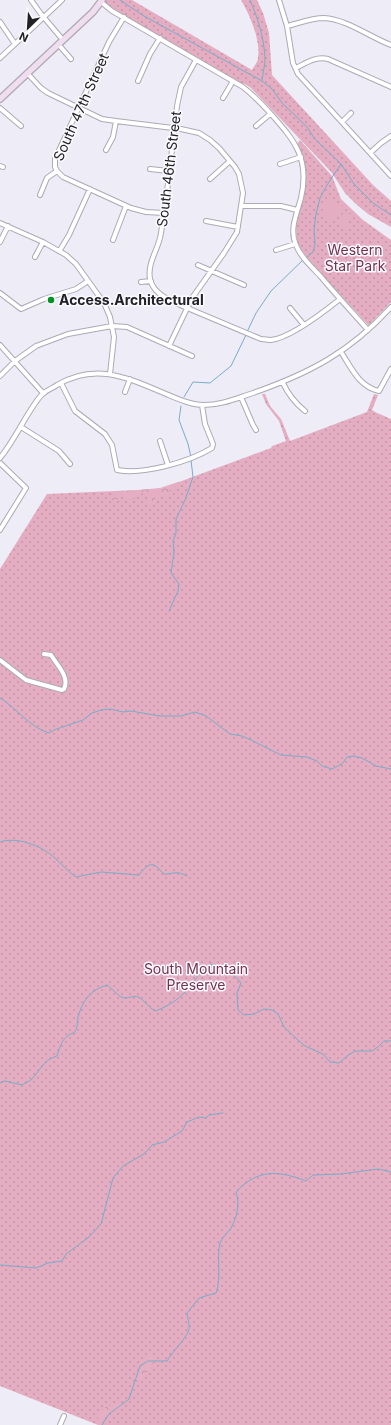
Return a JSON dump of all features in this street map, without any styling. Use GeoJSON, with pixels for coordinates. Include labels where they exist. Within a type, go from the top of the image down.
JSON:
{"type":"FeatureCollection","features":[{"type":"Feature","properties":{"kind":"main road"},"geometry":{"type":"LineString","coordinates":[[0,98],[93,12],[102,1]]}},
{"type":"Feature","properties":{"kind":"street"},"geometry":{"type":"LineString","coordinates":[[31,0],[63,40]]}},
{"type":"Feature","properties":{"kind":"street"},"geometry":{"type":"LineString","coordinates":[[0,58],[62,0]]}},
{"type":"Feature","properties":{"kind":"street"},"geometry":{"type":"LineString","coordinates":[[279,0],[287,26],[293,63],[298,74],[391,176]]}},
{"type":"Feature","properties":{"kind":"street"},"geometry":{"type":"LineString","coordinates":[[102,1],[112,11],[243,86],[254,96],[294,141],[300,157],[303,181],[294,226],[295,244],[302,256],[368,330]]}},
{"type":"Feature","properties":{"kind":"street","name":"South 47th Street"},"geometry":{"type":"LineString","coordinates":[[40,195],[47,178],[57,171],[55,167],[55,159],[109,42],[124,17]]}},
{"type":"Feature","properties":{"kind":"street"},"geometry":{"type":"LineString","coordinates":[[287,26],[312,19],[325,18],[344,23],[391,45]]}},
{"type":"Feature","properties":{"kind":"street"},"geometry":{"type":"LineString","coordinates":[[0,22],[15,44]]}},
{"type":"Feature","properties":{"kind":"street"},"geometry":{"type":"LineString","coordinates":[[138,81],[150,54],[160,38]]}},
{"type":"Feature","properties":{"kind":"street"},"geometry":{"type":"LineString","coordinates":[[58,44],[71,59]]}},
{"type":"Feature","properties":{"kind":"street"},"geometry":{"type":"LineString","coordinates":[[296,68],[322,57],[391,87]]}},
{"type":"Feature","properties":{"kind":"street","name":"South 46th Street"},"geometry":{"type":"LineString","coordinates":[[151,281],[149,272],[150,263],[161,235],[177,106],[181,87],[196,60]]}},
{"type":"Feature","properties":{"kind":"street"},"geometry":{"type":"LineString","coordinates":[[27,73],[41,88],[48,93],[102,118],[199,133],[210,140],[230,161],[239,174],[243,193],[242,206],[238,227],[233,240],[192,298],[170,346]]}},
{"type":"Feature","properties":{"kind":"street"},"geometry":{"type":"LineString","coordinates":[[223,98],[233,81]]}},
{"type":"Feature","properties":{"kind":"street"},"geometry":{"type":"LineString","coordinates":[[0,108],[21,126]]}},
{"type":"Feature","properties":{"kind":"street"},"geometry":{"type":"LineString","coordinates":[[342,122],[351,113]]}},
{"type":"Feature","properties":{"kind":"street"},"geometry":{"type":"LineString","coordinates":[[256,126],[270,114]]}},
{"type":"Feature","properties":{"kind":"street"},"geometry":{"type":"LineString","coordinates":[[106,150],[113,137],[116,121]]}},
{"type":"Feature","properties":{"kind":"street"},"geometry":{"type":"LineString","coordinates":[[370,153],[391,136]]}},
{"type":"Feature","properties":{"kind":"street"},"geometry":{"type":"LineString","coordinates":[[280,164],[300,157]]}},
{"type":"Feature","properties":{"kind":"street"},"geometry":{"type":"LineString","coordinates":[[210,178],[230,161]]}},
{"type":"Feature","properties":{"kind":"street"},"geometry":{"type":"LineString","coordinates":[[150,169],[169,171]]}},
{"type":"Feature","properties":{"kind":"street"},"geometry":{"type":"LineString","coordinates":[[57,171],[63,178],[126,206],[139,210],[164,213]]}},
{"type":"Feature","properties":{"kind":"street"},"geometry":{"type":"LineString","coordinates":[[60,250],[69,236],[90,189]]}},
{"type":"Feature","properties":{"kind":"street"},"geometry":{"type":"LineString","coordinates":[[113,240],[126,206]]}},
{"type":"Feature","properties":{"kind":"street"},"geometry":{"type":"LineString","coordinates":[[242,206],[281,206],[298,210]]}},
{"type":"Feature","properties":{"kind":"street"},"geometry":{"type":"LineString","coordinates":[[206,221],[238,227]]}},
{"type":"Feature","properties":{"kind":"street"},"geometry":{"type":"LineString","coordinates":[[0,223],[60,250],[76,264],[104,303],[112,326],[113,346],[110,374]]}},
{"type":"Feature","properties":{"kind":"street"},"geometry":{"type":"LineString","coordinates":[[0,242],[8,226]]}},
{"type":"Feature","properties":{"kind":"street"},"geometry":{"type":"LineString","coordinates":[[35,257],[43,242]]}},
{"type":"Feature","properties":{"kind":"street"},"geometry":{"type":"LineString","coordinates":[[276,250],[295,244]]}},
{"type":"Feature","properties":{"kind":"street"},"geometry":{"type":"LineString","coordinates":[[198,265],[244,285]]}},
{"type":"Feature","properties":{"kind":"street"},"geometry":{"type":"LineString","coordinates":[[0,293],[21,309],[44,299],[76,289],[88,281]]}},
{"type":"Feature","properties":{"kind":"street"},"geometry":{"type":"LineString","coordinates":[[141,282],[151,281],[156,290],[162,296],[187,308],[261,339],[271,340],[279,338],[304,325],[340,299]]}},
{"type":"Feature","properties":{"kind":"street"},"geometry":{"type":"LineString","coordinates":[[0,458],[21,427],[30,410],[43,393],[71,378],[86,374],[110,374],[130,379],[183,401],[202,405],[224,404],[313,369],[341,352],[368,330],[391,307]]}},
{"type":"Feature","properties":{"kind":"street"},"geometry":{"type":"LineString","coordinates":[[290,308],[304,325]]}},
{"type":"Feature","properties":{"kind":"street"},"geometry":{"type":"LineString","coordinates":[[0,376],[15,361],[36,346],[68,334],[112,326],[127,327],[192,356]]}},
{"type":"Feature","properties":{"kind":"street"},"geometry":{"type":"LineString","coordinates":[[0,345],[43,393]]}},
{"type":"Feature","properties":{"kind":"street"},"geometry":{"type":"LineString","coordinates":[[341,352],[360,381],[379,391],[391,369]]}},
{"type":"Feature","properties":{"kind":"street"},"geometry":{"type":"LineString","coordinates":[[126,392],[130,379]]}},
{"type":"Feature","properties":{"kind":"street"},"geometry":{"type":"LineString","coordinates":[[283,382],[292,399],[305,410]]}},
{"type":"Feature","properties":{"kind":"street"},"geometry":{"type":"LineString","coordinates":[[61,383],[75,411],[105,434],[112,445],[117,470],[123,471],[151,470],[193,458],[212,448],[205,424],[202,405]]}},
{"type":"Feature","properties":{"kind":"street"},"geometry":{"type":"LineString","coordinates":[[241,397],[256,430]]}},
{"type":"Feature","properties":{"kind":"street"},"geometry":{"type":"LineString","coordinates":[[21,427],[59,451],[70,464]]}},
{"type":"Feature","properties":{"kind":"street"},"geometry":{"type":"LineString","coordinates":[[160,441],[168,465]]}},
{"type":"Feature","properties":{"kind":"street"},"geometry":{"type":"LineString","coordinates":[[0,463],[26,488],[0,530]]}},
{"type":"Feature","properties":{"kind":"street"},"geometry":{"type":"LineString","coordinates":[[0,660],[18,675],[31,682],[62,690],[64,689],[66,681],[64,675],[51,655],[44,654]]}},
{"type":"Feature","properties":{"kind":"street"},"geometry":{"type":"LineString","coordinates":[[60,1425],[64,1416]]}},
{"type":"Feature","properties":{"kind":"green space"},"geometry":{"type":"Polygon","coordinates":[[[100,0],[132,0],[252,70],[258,60],[258,44],[251,20],[241,0],[257,0],[269,33],[272,75],[373,185],[391,201],[391,227],[368,214],[356,204],[345,193],[332,173],[251,88],[245,84],[233,81],[112,11],[100,0]]]}},
{"type":"Feature","properties":{"kind":"green space","name":"Western Star Park"},"geometry":{"type":"Polygon","coordinates":[[[300,140],[332,176],[341,199],[363,220],[391,240],[391,302],[369,325],[307,258],[297,243],[296,227],[306,180],[304,161],[297,144],[300,140]]]}},
{"type":"Feature","properties":{"kind":"green space"},"geometry":{"type":"Polygon","coordinates":[[[328,199],[343,206],[335,222],[320,215],[328,199]]]}},
{"type":"Feature","properties":{"kind":"green space"},"geometry":{"type":"Polygon","coordinates":[[[344,211],[352,215],[346,228],[337,224],[344,211]]]}},
{"type":"Feature","properties":{"kind":"green space","name":"South Mountain Preserve"},"geometry":{"type":"Polygon","coordinates":[[[262,394],[265,394],[270,406],[281,419],[290,441],[367,412],[374,394],[378,395],[372,410],[391,419],[391,1425],[98,1425],[0,1386],[0,569],[47,494],[160,489],[271,448],[272,446],[286,441],[279,421],[266,404],[262,394]]]}},
{"type":"Feature","properties":{"kind":"green space"},"geometry":{"type":"Polygon","coordinates":[[[178,482],[166,496],[155,496],[153,506],[149,505],[149,495],[144,493],[133,499],[122,497],[114,501],[111,499],[117,492],[160,488],[178,482]]]}},
{"type":"Feature","properties":{"kind":"green space"},"geometry":{"type":"Polygon","coordinates":[[[151,1354],[155,1359],[144,1376],[136,1383],[133,1381],[133,1377],[138,1377],[141,1367],[151,1354]]]}},
{"type":"Feature","properties":{"kind":"green space"},"geometry":{"type":"Polygon","coordinates":[[[118,1403],[120,1404],[120,1407],[104,1416],[102,1425],[98,1425],[100,1412],[105,1408],[118,1403]]]}},
{"type":"Feature","properties":{"kind":"waterway"},"geometry":{"type":"LineString","coordinates":[[120,0],[144,16],[262,81],[272,89],[282,103],[307,127],[314,138],[341,164],[354,184],[373,203],[391,215]]}},
{"type":"Feature","properties":{"kind":"waterway"},"geometry":{"type":"LineString","coordinates":[[250,0],[262,36],[265,61],[262,80]]}},
{"type":"Feature","properties":{"kind":"waterway"},"geometry":{"type":"LineString","coordinates":[[306,258],[313,252],[315,244],[314,230],[320,198],[341,164]]}},
{"type":"Feature","properties":{"kind":"waterway"},"geometry":{"type":"LineString","coordinates":[[247,332],[256,313],[271,291],[303,260]]}},
{"type":"Feature","properties":{"kind":"waterway"},"geometry":{"type":"LineString","coordinates":[[184,397],[193,382],[210,383],[231,366],[246,335]]}},
{"type":"Feature","properties":{"kind":"waterway"},"geometry":{"type":"LineString","coordinates":[[181,406],[179,420],[191,457]]}},
{"type":"Feature","properties":{"kind":"waterway"},"geometry":{"type":"LineString","coordinates":[[169,611],[178,591],[179,584],[171,573],[174,552],[173,541],[176,533],[176,519],[185,500],[193,477],[191,460]]}},
{"type":"Feature","properties":{"kind":"waterway"},"geometry":{"type":"LineString","coordinates":[[0,698],[35,727],[49,733],[83,720],[92,713],[101,710],[110,709],[123,712],[131,711],[160,716],[181,716],[195,712],[206,716],[230,734],[242,736],[281,755],[307,757],[317,761],[322,766],[332,769],[342,764],[347,757],[353,756],[362,758],[376,766],[391,769]]}},
{"type":"Feature","properties":{"kind":"waterway"},"geometry":{"type":"LineString","coordinates":[[0,842],[14,840],[36,846],[50,854],[76,877],[101,872],[139,875],[149,865],[154,865],[164,874],[178,873],[187,876]]}},
{"type":"Feature","properties":{"kind":"waterway"},"geometry":{"type":"LineString","coordinates":[[0,1083],[5,1081],[22,1085],[31,1080],[48,1060],[57,1056],[61,1045],[67,1036],[76,1031],[78,1017],[83,1004],[97,989],[107,985],[123,998],[138,997],[156,1011],[179,998],[210,964],[227,970],[241,983],[237,993],[238,1010],[244,1015],[254,1014],[264,1009],[272,1010],[278,1014],[284,1027],[298,1040],[305,1046],[323,1054],[330,1062],[339,1063],[355,1051],[372,1051],[384,1041],[391,1041]]}},
{"type":"Feature","properties":{"kind":"waterway"},"geometry":{"type":"LineString","coordinates":[[0,1265],[36,1268],[48,1263],[62,1261],[66,1254],[89,1237],[101,1224],[113,1178],[123,1166],[144,1154],[152,1145],[164,1142],[182,1131],[187,1122],[199,1117],[206,1118],[209,1115],[223,1113]]}},
{"type":"Feature","properties":{"kind":"waterway"},"geometry":{"type":"LineString","coordinates":[[102,1425],[109,1414],[129,1399],[140,1366],[148,1361],[167,1361],[188,1333],[189,1327],[187,1313],[199,1298],[216,1293],[219,1281],[220,1243],[233,1224],[238,1206],[236,1192],[244,1184],[252,1179],[268,1174],[286,1175],[306,1181],[313,1175],[341,1174],[378,1169],[391,1172]]}},
{"type":"Feature","properties":{"kind":"place","name":"Access.Architectural"},"geometry":{"type":"Point","coordinates":[51,300]}}]}
